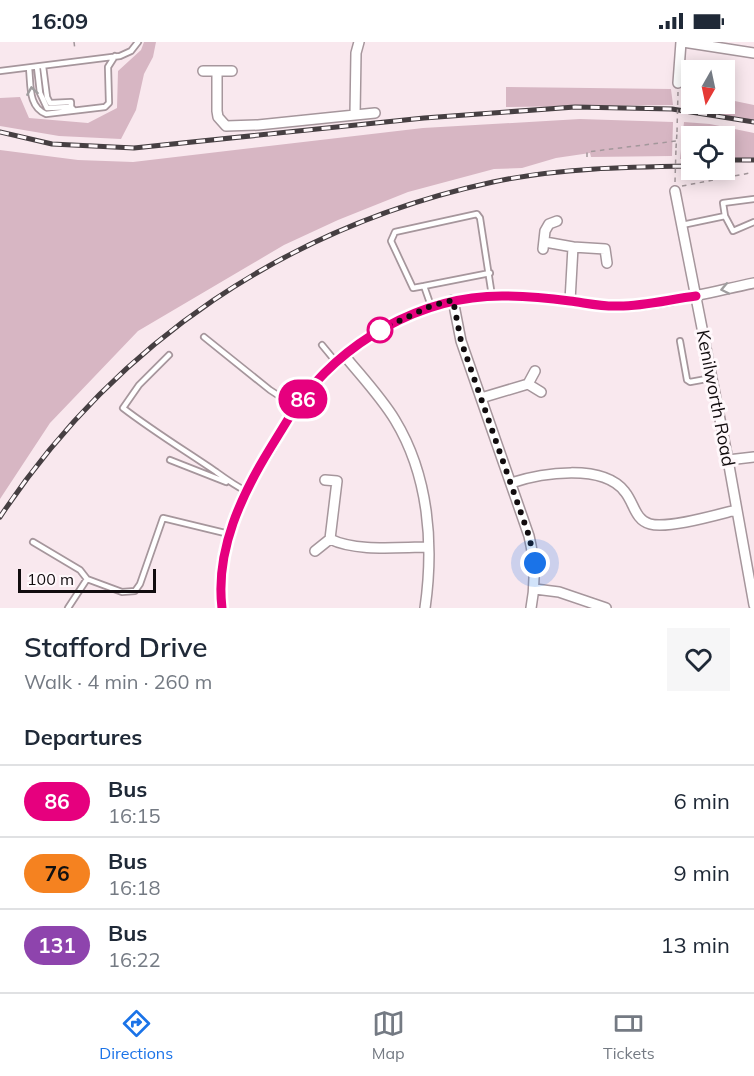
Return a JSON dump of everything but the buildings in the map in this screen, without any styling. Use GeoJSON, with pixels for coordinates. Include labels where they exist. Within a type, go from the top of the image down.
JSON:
{"type":"FeatureCollection","features":[{"type":"Feature","properties":{"kind":"street"},"geometry":{"type":"LineString","coordinates":[[355,115],[356,53],[359,42]]}},
{"type":"Feature","properties":{"kind":"street"},"geometry":{"type":"LineString","coordinates":[[678,88],[682,42],[754,53]]}},
{"type":"Feature","properties":{"kind":"street"},"geometry":{"type":"LineString","coordinates":[[203,71],[232,71]]}},
{"type":"Feature","properties":{"kind":"street"},"geometry":{"type":"LineString","coordinates":[[217,71],[217,111],[221,122],[226,126],[375,113]]}},
{"type":"Feature","properties":{"kind":"street","name":"Kenilworth Road"},"geometry":{"type":"LineString","coordinates":[[675,187],[754,605]]}},
{"type":"Feature","properties":{"kind":"street"},"geometry":{"type":"LineString","coordinates":[[557,221],[549,224],[545,231],[544,245],[605,249],[607,263]]}},
{"type":"Feature","properties":{"kind":"street"},"geometry":{"type":"LineString","coordinates":[[570,301],[573,247]]}},
{"type":"Feature","properties":{"kind":"street"},"geometry":{"type":"LineString","coordinates":[[222,608],[221,572],[229,534],[258,468],[296,407],[344,355],[387,326],[431,306],[453,300],[492,296],[619,306],[696,296],[754,283]]}},
{"type":"Feature","properties":{"kind":"street"},"geometry":{"type":"LineString","coordinates":[[453,300],[461,341],[529,536],[535,563],[535,589],[531,608]]}},
{"type":"Feature","properties":{"kind":"street"},"geometry":{"type":"LineString","coordinates":[[344,355],[395,419],[422,482],[427,513],[428,547],[425,608]]}},
{"type":"Feature","properties":{"kind":"street"},"geometry":{"type":"LineString","coordinates":[[481,398],[528,384],[535,370]]}},
{"type":"Feature","properties":{"kind":"street"},"geometry":{"type":"LineString","coordinates":[[528,384],[541,392]]}},
{"type":"Feature","properties":{"kind":"street"},"geometry":{"type":"LineString","coordinates":[[728,460],[754,457]]}},
{"type":"Feature","properties":{"kind":"street"},"geometry":{"type":"LineString","coordinates":[[511,483],[529,477],[573,472],[608,480],[627,493],[636,513],[643,521],[656,525],[736,510]]}},
{"type":"Feature","properties":{"kind":"street"},"geometry":{"type":"LineString","coordinates":[[315,551],[330,539],[337,481],[325,480]]}},
{"type":"Feature","properties":{"kind":"street"},"geometry":{"type":"LineString","coordinates":[[330,539],[345,544],[379,547],[428,547]]}},
{"type":"Feature","properties":{"kind":"street"},"geometry":{"type":"LineString","coordinates":[[535,589],[559,592],[606,608]]}},
{"type":"Feature","properties":{"kind":"lane"},"geometry":{"type":"LineString","coordinates":[[0,71],[115,56],[131,51],[138,42]]}},
{"type":"Feature","properties":{"kind":"lane"},"geometry":{"type":"LineString","coordinates":[[108,67],[115,56]]}},
{"type":"Feature","properties":{"kind":"lane"},"geometry":{"type":"LineString","coordinates":[[37,67],[40,93],[47,108],[105,106],[109,103],[108,67],[104,61],[98,59]]}},
{"type":"Feature","properties":{"kind":"lane"},"geometry":{"type":"LineString","coordinates":[[43,66],[47,97],[50,103],[70,102],[73,108]]}},
{"type":"Feature","properties":{"kind":"lane"},"geometry":{"type":"LineString","coordinates":[[29,68],[32,98],[36,109],[46,114],[73,108]]}},
{"type":"Feature","properties":{"kind":"lane"},"geometry":{"type":"LineString","coordinates":[[754,199],[723,203],[725,216],[733,231],[754,222]]}},
{"type":"Feature","properties":{"kind":"lane"},"geometry":{"type":"LineString","coordinates":[[490,273],[413,288],[391,241],[395,232],[477,214],[480,218],[490,273],[492,296]]}},
{"type":"Feature","properties":{"kind":"lane"},"geometry":{"type":"LineString","coordinates":[[682,225],[725,216]]}},
{"type":"Feature","properties":{"kind":"lane"},"geometry":{"type":"LineString","coordinates":[[424,286],[431,306]]}},
{"type":"Feature","properties":{"kind":"lane"},"geometry":{"type":"LineString","coordinates":[[204,337],[270,390],[296,407]]}},
{"type":"Feature","properties":{"kind":"lane"},"geometry":{"type":"LineString","coordinates":[[680,341],[687,380],[690,382],[712,378]]}},
{"type":"Feature","properties":{"kind":"lane"},"geometry":{"type":"LineString","coordinates":[[322,345],[336,363]]}},
{"type":"Feature","properties":{"kind":"lane"},"geometry":{"type":"LineString","coordinates":[[168,355],[139,385],[123,408],[154,432],[216,471],[231,484]]}},
{"type":"Feature","properties":{"kind":"lane"},"geometry":{"type":"LineString","coordinates":[[170,460],[246,491]]}},
{"type":"Feature","properties":{"kind":"lane"},"geometry":{"type":"LineString","coordinates":[[33,542],[80,570],[87,579],[122,592],[135,591],[140,584],[163,518],[229,534]]}},
{"type":"Feature","properties":{"kind":"lane"},"geometry":{"type":"LineString","coordinates":[[68,608],[87,579]]}},
{"type":"Feature","properties":{"kind":"path"},"geometry":{"type":"LineString","coordinates":[[74,42],[75,50]]}},
{"type":"Feature","properties":{"kind":"path"},"geometry":{"type":"LineString","coordinates":[[678,88],[675,187],[750,173]]}},
{"type":"Feature","properties":{"kind":"path"},"geometry":{"type":"LineString","coordinates":[[587,156],[587,152],[676,141]]}},
{"type":"Feature","properties":{"kind":"shaded area"},"geometry":{"type":"Polygon","coordinates":[[[144,42],[156,42],[153,57],[144,74],[136,110],[121,139],[59,136],[0,126],[0,98],[20,97],[29,118],[88,123],[117,108],[118,71],[141,50],[144,42]]]}},
{"type":"Feature","properties":{"kind":"shaded area"},"geometry":{"type":"Polygon","coordinates":[[[506,87],[671,89],[673,105],[506,107],[506,87]]]}},
{"type":"Feature","properties":{"kind":"shaded area"},"geometry":{"type":"Polygon","coordinates":[[[735,101],[754,105],[754,121],[719,114],[735,114],[735,101]]]}},
{"type":"Feature","properties":{"kind":"shaded area"},"geometry":{"type":"Polygon","coordinates":[[[580,119],[673,122],[672,156],[591,157],[590,153],[556,158],[522,168],[494,169],[408,192],[284,245],[138,331],[50,423],[0,499],[0,150],[78,160],[133,162],[423,128],[580,119]]]}},
{"type":"Feature","properties":{"kind":"shaded area"},"geometry":{"type":"Polygon","coordinates":[[[684,122],[720,126],[684,126],[684,122]]]}},
{"type":"Feature","properties":{"kind":"shaded area"},"geometry":{"type":"Polygon","coordinates":[[[735,129],[754,133],[754,158],[735,158],[735,129]]]}},
{"type":"Feature","properties":{"kind":"railway"},"geometry":{"type":"LineString","coordinates":[[0,132],[52,144],[134,148],[424,118],[575,107],[672,109],[754,122]]}},
{"type":"Feature","properties":{"kind":"railway"},"geometry":{"type":"LineString","coordinates":[[735,160],[754,160]]}},
{"type":"Feature","properties":{"kind":"railway"},"geometry":{"type":"LineString","coordinates":[[0,517],[46,454],[97,397],[153,346],[213,300],[278,261],[346,228],[418,202],[493,182],[567,171],[681,166]]}},
{"type":"Feature","properties":{"kind":"bus line","name":"86"},"geometry":{"type":"LineString","coordinates":[[222,608],[220,594],[224,551],[246,491],[258,468],[296,407],[344,355],[387,326],[431,306],[474,297],[514,296],[601,306],[632,306],[696,296]]}},
{"type":"Feature","properties":{"kind":"route"},"geometry":{"type":"LineString","coordinates":[[380,330],[431,306],[453,300],[461,341],[529,536],[535,563]]}}]}
